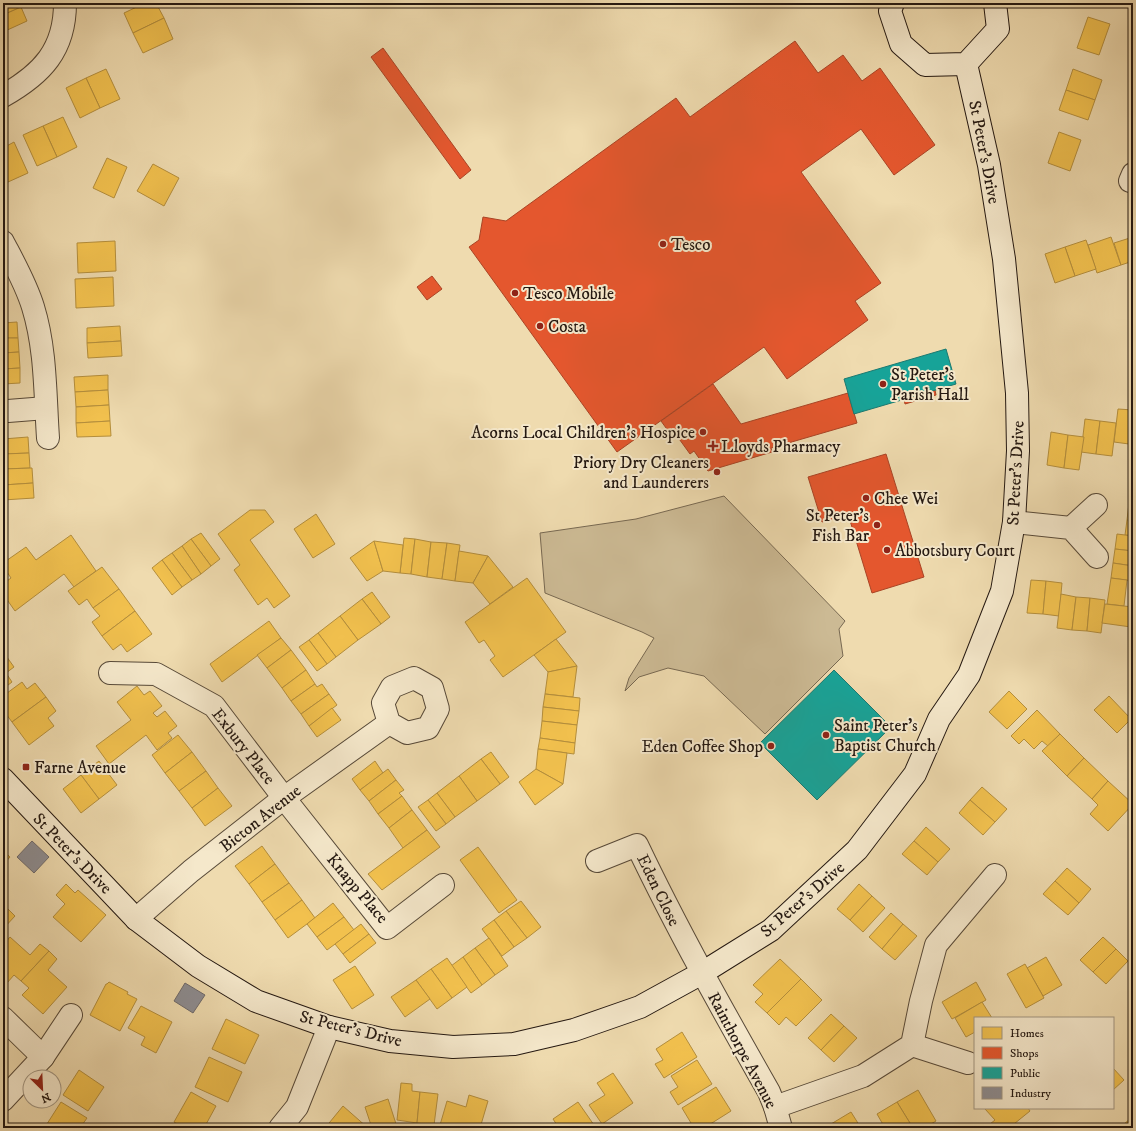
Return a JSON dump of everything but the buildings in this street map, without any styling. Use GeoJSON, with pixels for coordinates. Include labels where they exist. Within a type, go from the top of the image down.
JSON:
{"type":"FeatureCollection","features":[{"type":"Feature","properties":{"kind":"street"},"geometry":{"type":"LineString","coordinates":[[3,96],[14,90],[38,72],[56,48],[65,18],[65,3]]}},
{"type":"Feature","properties":{"kind":"street"},"geometry":{"type":"LineString","coordinates":[[893,3],[890,11],[901,44],[925,65],[966,64],[998,29],[995,3]]}},
{"type":"Feature","properties":{"kind":"street","name":"St Peter's Drive"},"geometry":{"type":"LineString","coordinates":[[3,779],[136,919],[198,966],[256,1001],[329,1027],[390,1041],[453,1047],[514,1044],[574,1030],[640,1007],[702,973],[771,930],[857,850],[916,774],[939,719],[969,675],[1002,591],[1014,522],[1018,452],[1017,393],[1004,259],[989,165],[966,64]]}},
{"type":"Feature","properties":{"kind":"street"},"geometry":{"type":"LineString","coordinates":[[3,242],[27,289],[39,330],[44,360],[48,438]]}},
{"type":"Feature","properties":{"kind":"street"},"geometry":{"type":"LineString","coordinates":[[8,411],[46,408]]}},
{"type":"Feature","properties":{"kind":"street"},"geometry":{"type":"LineString","coordinates":[[1071,528],[1096,505]]}},
{"type":"Feature","properties":{"kind":"street"},"geometry":{"type":"LineString","coordinates":[[1014,522],[1071,528],[1097,557]]}},
{"type":"Feature","properties":{"kind":"street","name":"Exbury Place"},"geometry":{"type":"LineString","coordinates":[[110,673],[156,674],[214,706],[284,798]]}},
{"type":"Feature","properties":{"kind":"street","name":"Bicton Avenue"},"geometry":{"type":"LineString","coordinates":[[136,919],[191,871],[284,798],[389,723]]}},
{"type":"Feature","properties":{"kind":"street","name":"Knapp Place"},"geometry":{"type":"LineString","coordinates":[[284,798],[387,928],[444,885]]}},
{"type":"Feature","properties":{"kind":"street","name":"Eden Close"},"geometry":{"type":"LineString","coordinates":[[598,861],[637,845],[663,900],[702,973]]}},
{"type":"Feature","properties":{"kind":"street"},"geometry":{"type":"LineString","coordinates":[[775,1107],[863,1076],[912,1045],[921,1001],[936,945],[995,875]]}},
{"type":"Feature","properties":{"kind":"street","name":"Rainthorpe Avenue"},"geometry":{"type":"LineString","coordinates":[[702,973],[769,1092],[781,1128]]}},
{"type":"Feature","properties":{"kind":"street"},"geometry":{"type":"LineString","coordinates":[[3,1100],[43,1057],[71,1015]]}},
{"type":"Feature","properties":{"kind":"street"},"geometry":{"type":"LineString","coordinates":[[3,1018],[43,1057]]}},
{"type":"Feature","properties":{"kind":"street"},"geometry":{"type":"LineString","coordinates":[[280,1128],[297,1107],[329,1027]]}},
{"type":"Feature","properties":{"kind":"street"},"geometry":{"type":"LineString","coordinates":[[912,1045],[968,1063]]}},
{"type":"Feature","properties":{"kind":"shaded area"},"geometry":{"type":"Polygon","coordinates":[[[724,496],[845,621],[839,629],[843,656],[765,734],[704,676],[668,668],[639,677],[625,691],[629,678],[654,638],[545,593],[540,533],[636,519],[724,496]]]}},
{"type":"Feature","properties":{"kind":"place","name":"Tesco"},"geometry":{"type":"Point","coordinates":[663,244]}},
{"type":"Feature","properties":{"kind":"place","name":"Tesco Mobile"},"geometry":{"type":"Point","coordinates":[515,293]}},
{"type":"Feature","properties":{"kind":"place","name":"Costa"},"geometry":{"type":"Point","coordinates":[540,326]}},
{"type":"Feature","properties":{"kind":"place","name":"St Peter's Parish Hall"},"geometry":{"type":"Point","coordinates":[883,384]}},
{"type":"Feature","properties":{"kind":"place","name":"Acorns Local Children's Hospice"},"geometry":{"type":"Point","coordinates":[703,432]}},
{"type":"Feature","properties":{"kind":"place","name":"Lloyds Pharmacy"},"geometry":{"type":"Point","coordinates":[713,446]}},
{"type":"Feature","properties":{"kind":"place","name":"Priory Dry Cleaners and Launderers"},"geometry":{"type":"Point","coordinates":[717,472]}},
{"type":"Feature","properties":{"kind":"place","name":"Chee Wei"},"geometry":{"type":"Point","coordinates":[866,498]}},
{"type":"Feature","properties":{"kind":"place","name":"St Peter's Fish Bar"},"geometry":{"type":"Point","coordinates":[877,525]}},
{"type":"Feature","properties":{"kind":"place","name":"Abbotsbury Court"},"geometry":{"type":"Point","coordinates":[887,550]}},
{"type":"Feature","properties":{"kind":"place","name":"Saint Peter's Baptist Church"},"geometry":{"type":"Point","coordinates":[826,735]}},
{"type":"Feature","properties":{"kind":"place","name":"Eden Coffee Shop"},"geometry":{"type":"Point","coordinates":[771,746]}},
{"type":"Feature","properties":{"kind":"place","name":"Farne Avenue"},"geometry":{"type":"Point","coordinates":[26,767]}}]}
